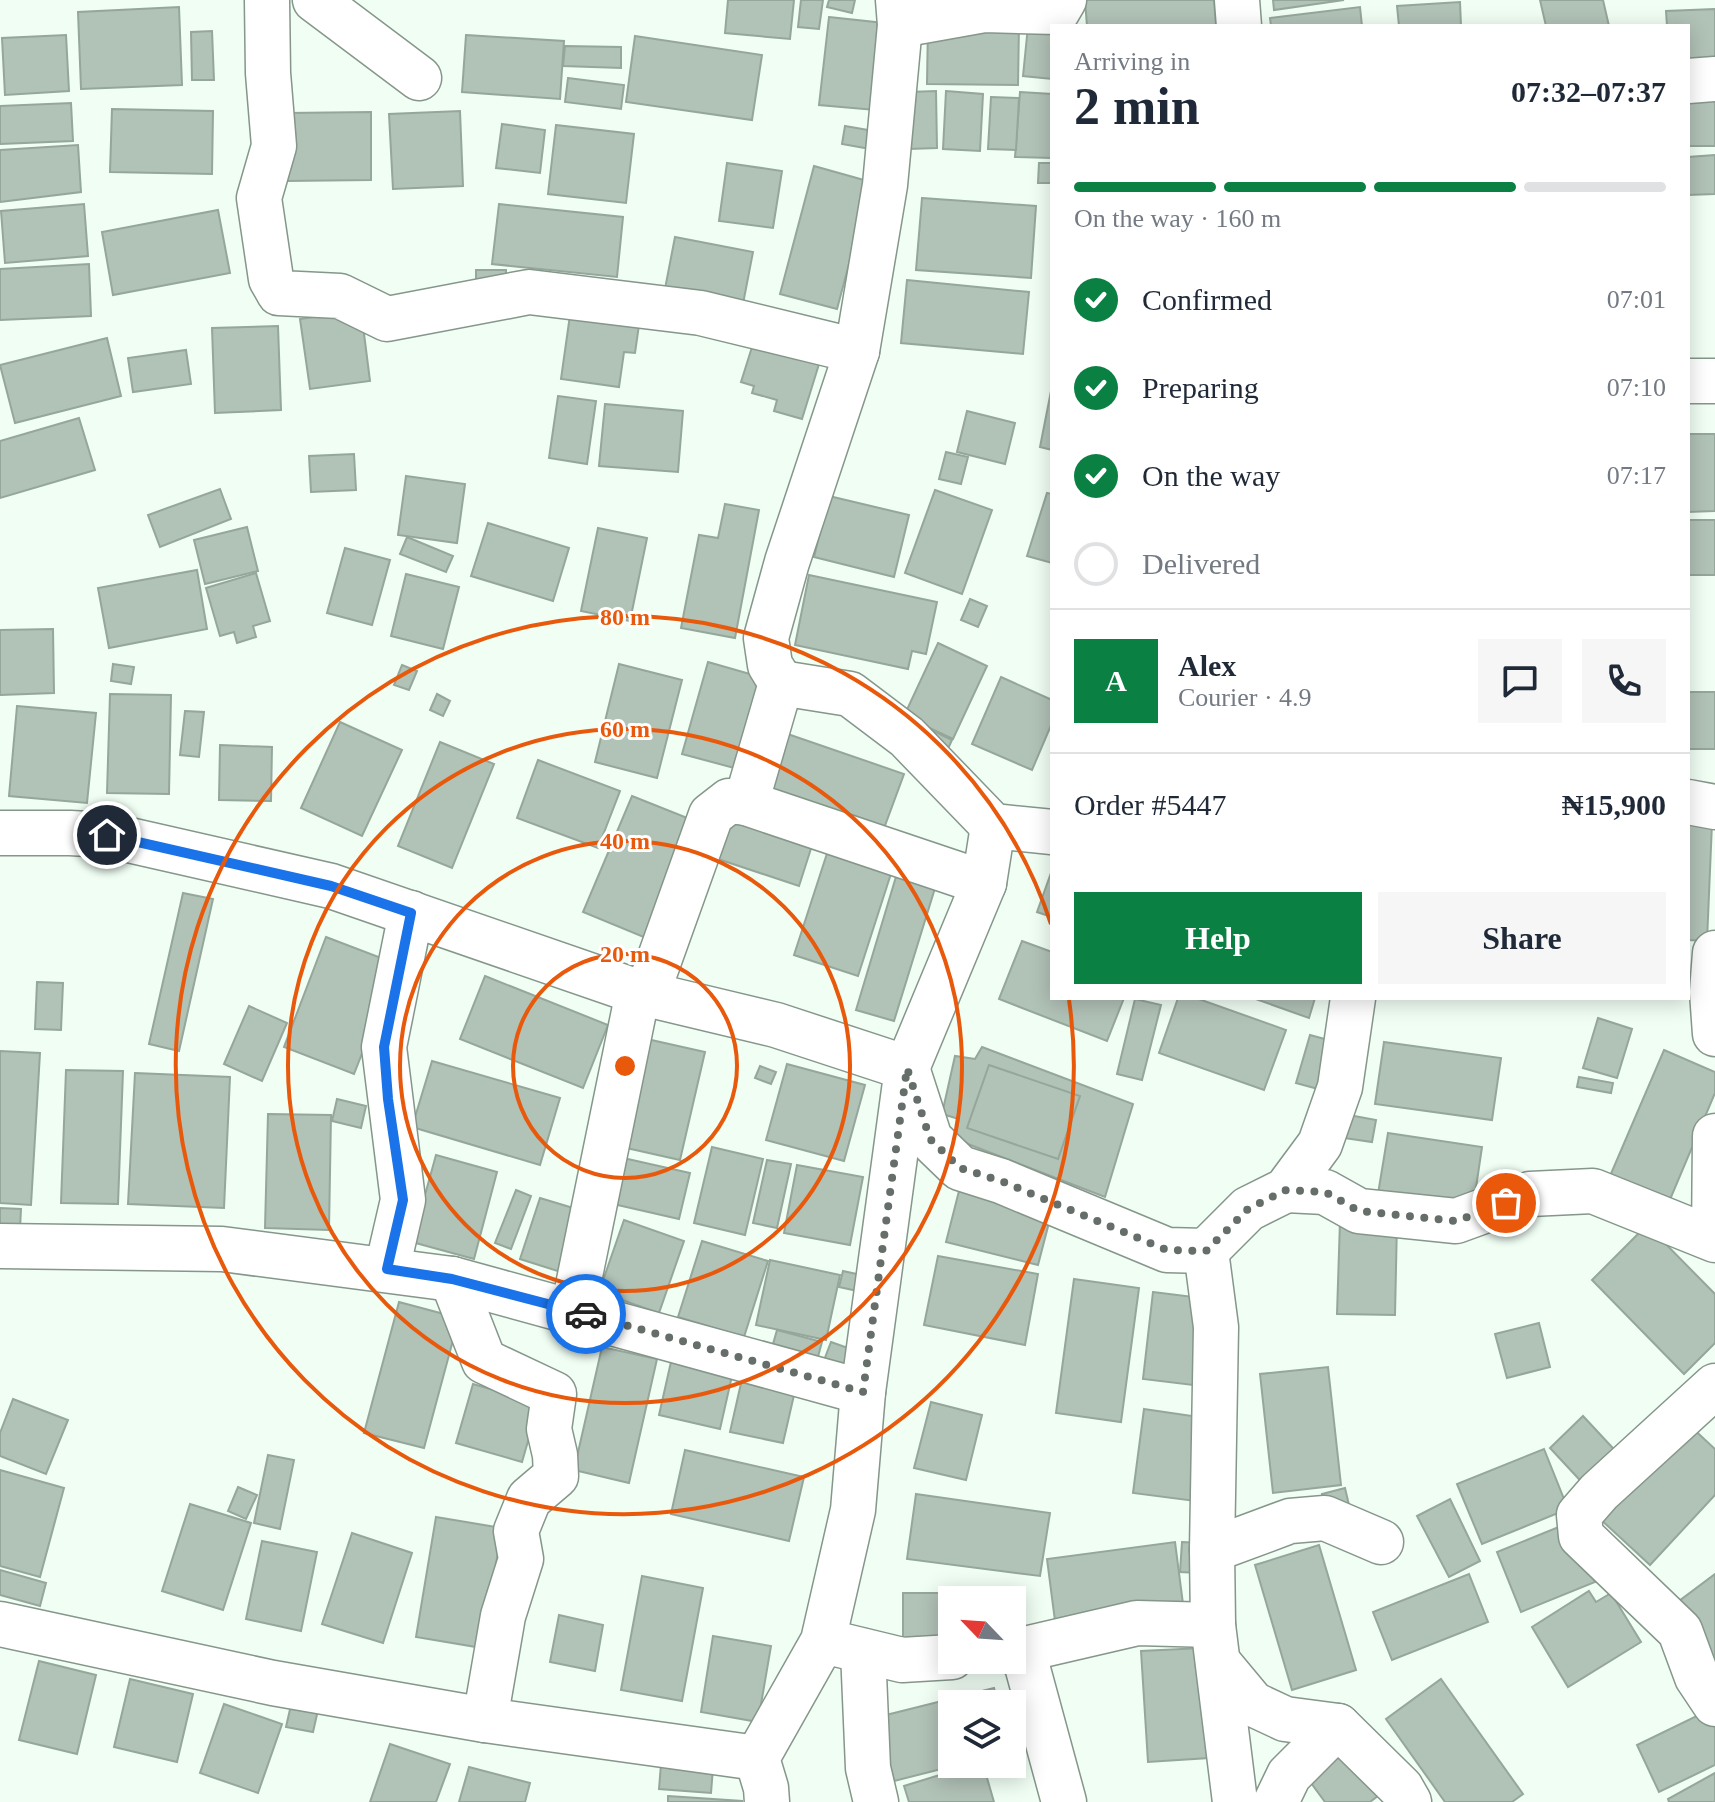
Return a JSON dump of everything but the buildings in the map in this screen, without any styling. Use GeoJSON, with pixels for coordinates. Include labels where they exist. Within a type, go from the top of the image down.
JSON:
{"type":"FeatureCollection","features":[{"type":"Feature","properties":{"kind":"street"},"geometry":{"type":"LineString","coordinates":[[267,0],[268,73],[274,146],[259,198],[271,279],[279,293],[340,296],[387,319],[529,292],[701,313],[857,351]]}},
{"type":"Feature","properties":{"kind":"street"},"geometry":{"type":"LineString","coordinates":[[315,0],[419,78]]}},
{"type":"Feature","properties":{"kind":"street"},"geometry":{"type":"LineString","coordinates":[[746,803],[781,683],[770,665],[766,638],[787,562],[857,351],[885,185],[899,13],[984,10],[1057,12],[1064,0]]}},
{"type":"Feature","properties":{"kind":"street"},"geometry":{"type":"LineString","coordinates":[[1237,0],[1239,24]]}},
{"type":"Feature","properties":{"kind":"street"},"geometry":{"type":"LineString","coordinates":[[1690,81],[1715,79]]}},
{"type":"Feature","properties":{"kind":"street"},"geometry":{"type":"LineString","coordinates":[[781,683],[850,694],[907,737],[993,826],[1050,832]]}},
{"type":"Feature","properties":{"kind":"street"},"geometry":{"type":"LineString","coordinates":[[573,1310],[642,993],[711,815],[729,801],[746,803],[984,883]]}},
{"type":"Feature","properties":{"kind":"street"},"geometry":{"type":"LineString","coordinates":[[1690,802],[1715,807]]}},
{"type":"Feature","properties":{"kind":"street"},"geometry":{"type":"LineString","coordinates":[[876,1802],[868,1768],[853,1510],[863,1392],[907,1068],[984,883],[993,826]]}},
{"type":"Feature","properties":{"kind":"street"},"geometry":{"type":"LineString","coordinates":[[0,833],[107,835],[331,886],[642,993],[776,1025],[907,1068]]}},
{"type":"Feature","properties":{"kind":"street"},"geometry":{"type":"LineString","coordinates":[[387,1269],[403,1200],[388,1099],[384,1047],[411,913]]}},
{"type":"Feature","properties":{"kind":"street"},"geometry":{"type":"LineString","coordinates":[[907,1068],[930,1139],[960,1168],[1001,1181],[1167,1250],[1206,1251],[1248,1209],[1286,1190],[1320,1144],[1340,1087],[1353,1000]]}},
{"type":"Feature","properties":{"kind":"street"},"geometry":{"type":"LineString","coordinates":[[1286,1190],[1325,1192],[1359,1211],[1456,1221],[1530,1194],[1593,1191],[1714,1240],[1714,1138]]}},
{"type":"Feature","properties":{"kind":"street"},"geometry":{"type":"LineString","coordinates":[[0,1246],[222,1249],[452,1279],[863,1392]]}},
{"type":"Feature","properties":{"kind":"street"},"geometry":{"type":"LineString","coordinates":[[1206,1251],[1216,1327],[1212,1550],[1215,1644],[1235,1802]]}},
{"type":"Feature","properties":{"kind":"street"},"geometry":{"type":"LineString","coordinates":[[452,1279],[484,1361],[554,1394],[549,1429],[556,1476],[529,1499],[516,1531],[521,1559],[503,1616],[485,1720]]}},
{"type":"Feature","properties":{"kind":"street"},"geometry":{"type":"LineString","coordinates":[[1715,1386],[1599,1492],[1579,1515],[1581,1536],[1680,1631],[1697,1677],[1715,1704]]}},
{"type":"Feature","properties":{"kind":"street"},"geometry":{"type":"LineString","coordinates":[[1212,1550],[1290,1521],[1325,1518],[1381,1542]]}},
{"type":"Feature","properties":{"kind":"street"},"geometry":{"type":"LineString","coordinates":[[1026,1650],[1137,1623],[1215,1644],[1253,1704],[1285,1719],[1338,1726],[1398,1797]]}},
{"type":"Feature","properties":{"kind":"street"},"geometry":{"type":"LineString","coordinates":[[0,1624],[273,1683],[485,1720],[773,1787],[862,1651]]}},
{"type":"Feature","properties":{"kind":"street"},"geometry":{"type":"LineString","coordinates":[[862,1651],[938,1656]]}},
{"type":"Feature","properties":{"kind":"street"},"geometry":{"type":"LineString","coordinates":[[1024,1674],[1064,1802]]}},
{"type":"Feature","properties":{"kind":"street"},"geometry":{"type":"LineString","coordinates":[[1276,1802],[1289,1775],[1338,1726]]}},
{"type":"Feature","properties":{"kind":"way so far"},"geometry":{"type":"LineString","coordinates":[[586,1314],[863,1392],[907,1068],[930,1139],[960,1168],[1001,1181],[1167,1250],[1206,1251],[1248,1209],[1286,1190],[1325,1192],[1359,1211],[1456,1221],[1506,1203]]}},
{"type":"Feature","properties":{"kind":"route"},"geometry":{"type":"LineString","coordinates":[[107,835],[331,886],[411,913],[384,1047],[388,1099],[403,1200],[387,1269],[452,1279],[586,1314]]}}]}
